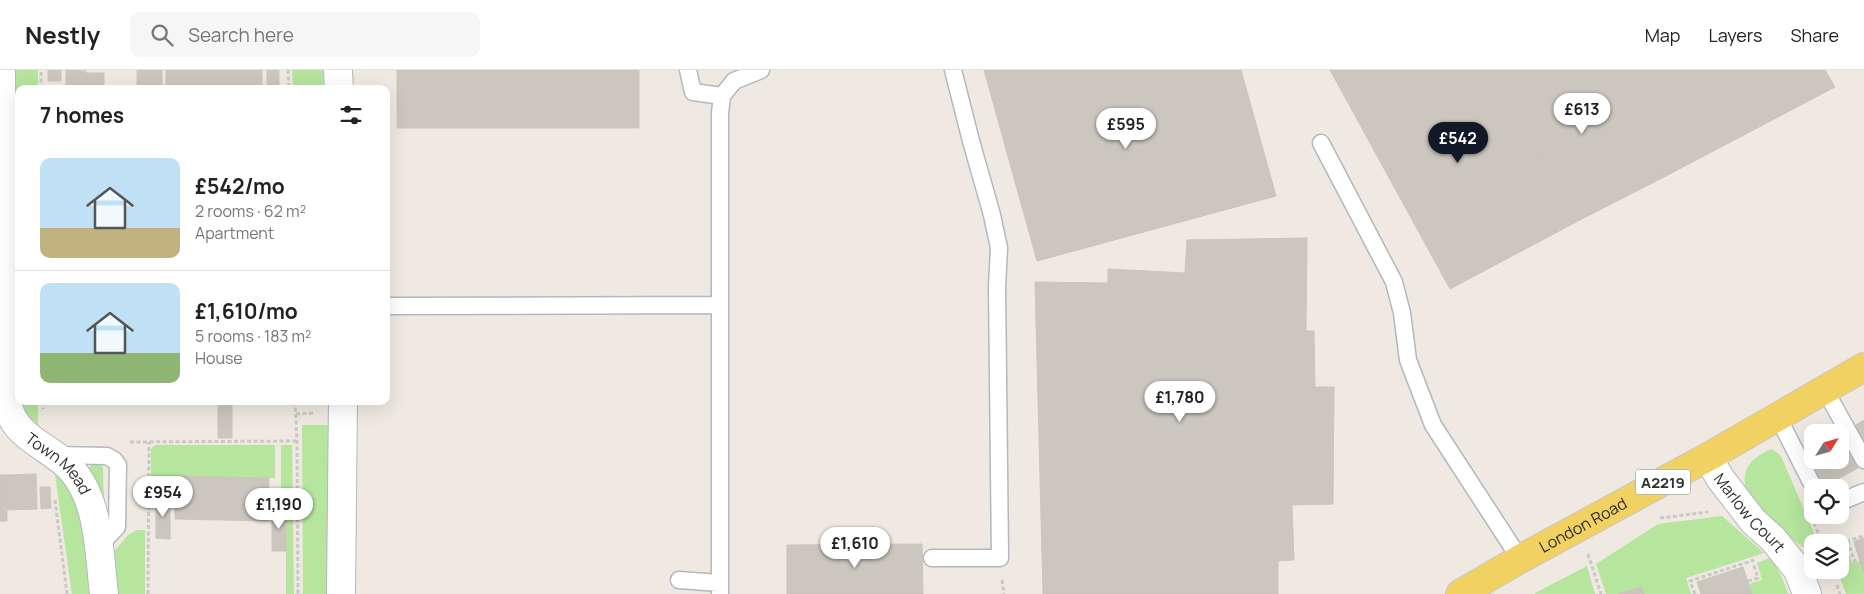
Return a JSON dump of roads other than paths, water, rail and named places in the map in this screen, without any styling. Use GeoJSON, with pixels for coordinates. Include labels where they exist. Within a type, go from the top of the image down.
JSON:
{"type":"FeatureCollection","features":[{"type":"Feature","properties":{"kind":"main road","name":"London Road"},"geometry":{"type":"LineString","coordinates":[[1460,594],[1520,558],[1580,528],[1708,457],[1864,367]]}},
{"type":"Feature","properties":{"kind":"street","name":"Town Mead"},"geometry":{"type":"LineString","coordinates":[[1,70],[10,165],[2,382],[6,403],[7,425],[22,430],[72,469],[84,489],[92,510],[104,594]]}},
{"type":"Feature","properties":{"kind":"street"},"geometry":{"type":"LineString","coordinates":[[338,70],[339,85]]}},
{"type":"Feature","properties":{"kind":"street"},"geometry":{"type":"LineString","coordinates":[[341,594],[343,405]]}},
{"type":"Feature","properties":{"kind":"street","name":"Marlow Court"},"geometry":{"type":"LineString","coordinates":[[1708,457],[1720,478],[1753,521],[1783,551],[1798,570],[1807,594]]}},
{"type":"Feature","properties":{"kind":"lane"},"geometry":{"type":"LineString","coordinates":[[688,70],[693,92],[722,96]]}},
{"type":"Feature","properties":{"kind":"lane"},"geometry":{"type":"LineString","coordinates":[[679,580],[720,588],[720,113],[722,96],[734,81],[752,72],[761,70]]}},
{"type":"Feature","properties":{"kind":"lane"},"geometry":{"type":"LineString","coordinates":[[932,558],[1000,558],[997,287],[999,248],[953,70]]}},
{"type":"Feature","properties":{"kind":"lane"},"geometry":{"type":"LineString","coordinates":[[1321,143],[1394,282],[1402,313],[1408,360],[1433,425],[1520,558]]}},
{"type":"Feature","properties":{"kind":"lane"},"geometry":{"type":"LineString","coordinates":[[390,306],[719,305]]}},
{"type":"Feature","properties":{"kind":"lane"},"geometry":{"type":"LineString","coordinates":[[1825,390],[1864,460]]}},
{"type":"Feature","properties":{"kind":"lane"},"geometry":{"type":"LineString","coordinates":[[1778,417],[1809,479]]}},
{"type":"Feature","properties":{"kind":"lane"},"geometry":{"type":"LineString","coordinates":[[49,450],[107,456],[118,465],[117,526],[98,547]]}},
{"type":"Feature","properties":{"kind":"lane"},"geometry":{"type":"LineString","coordinates":[[1849,498],[1864,492]]}}]}
